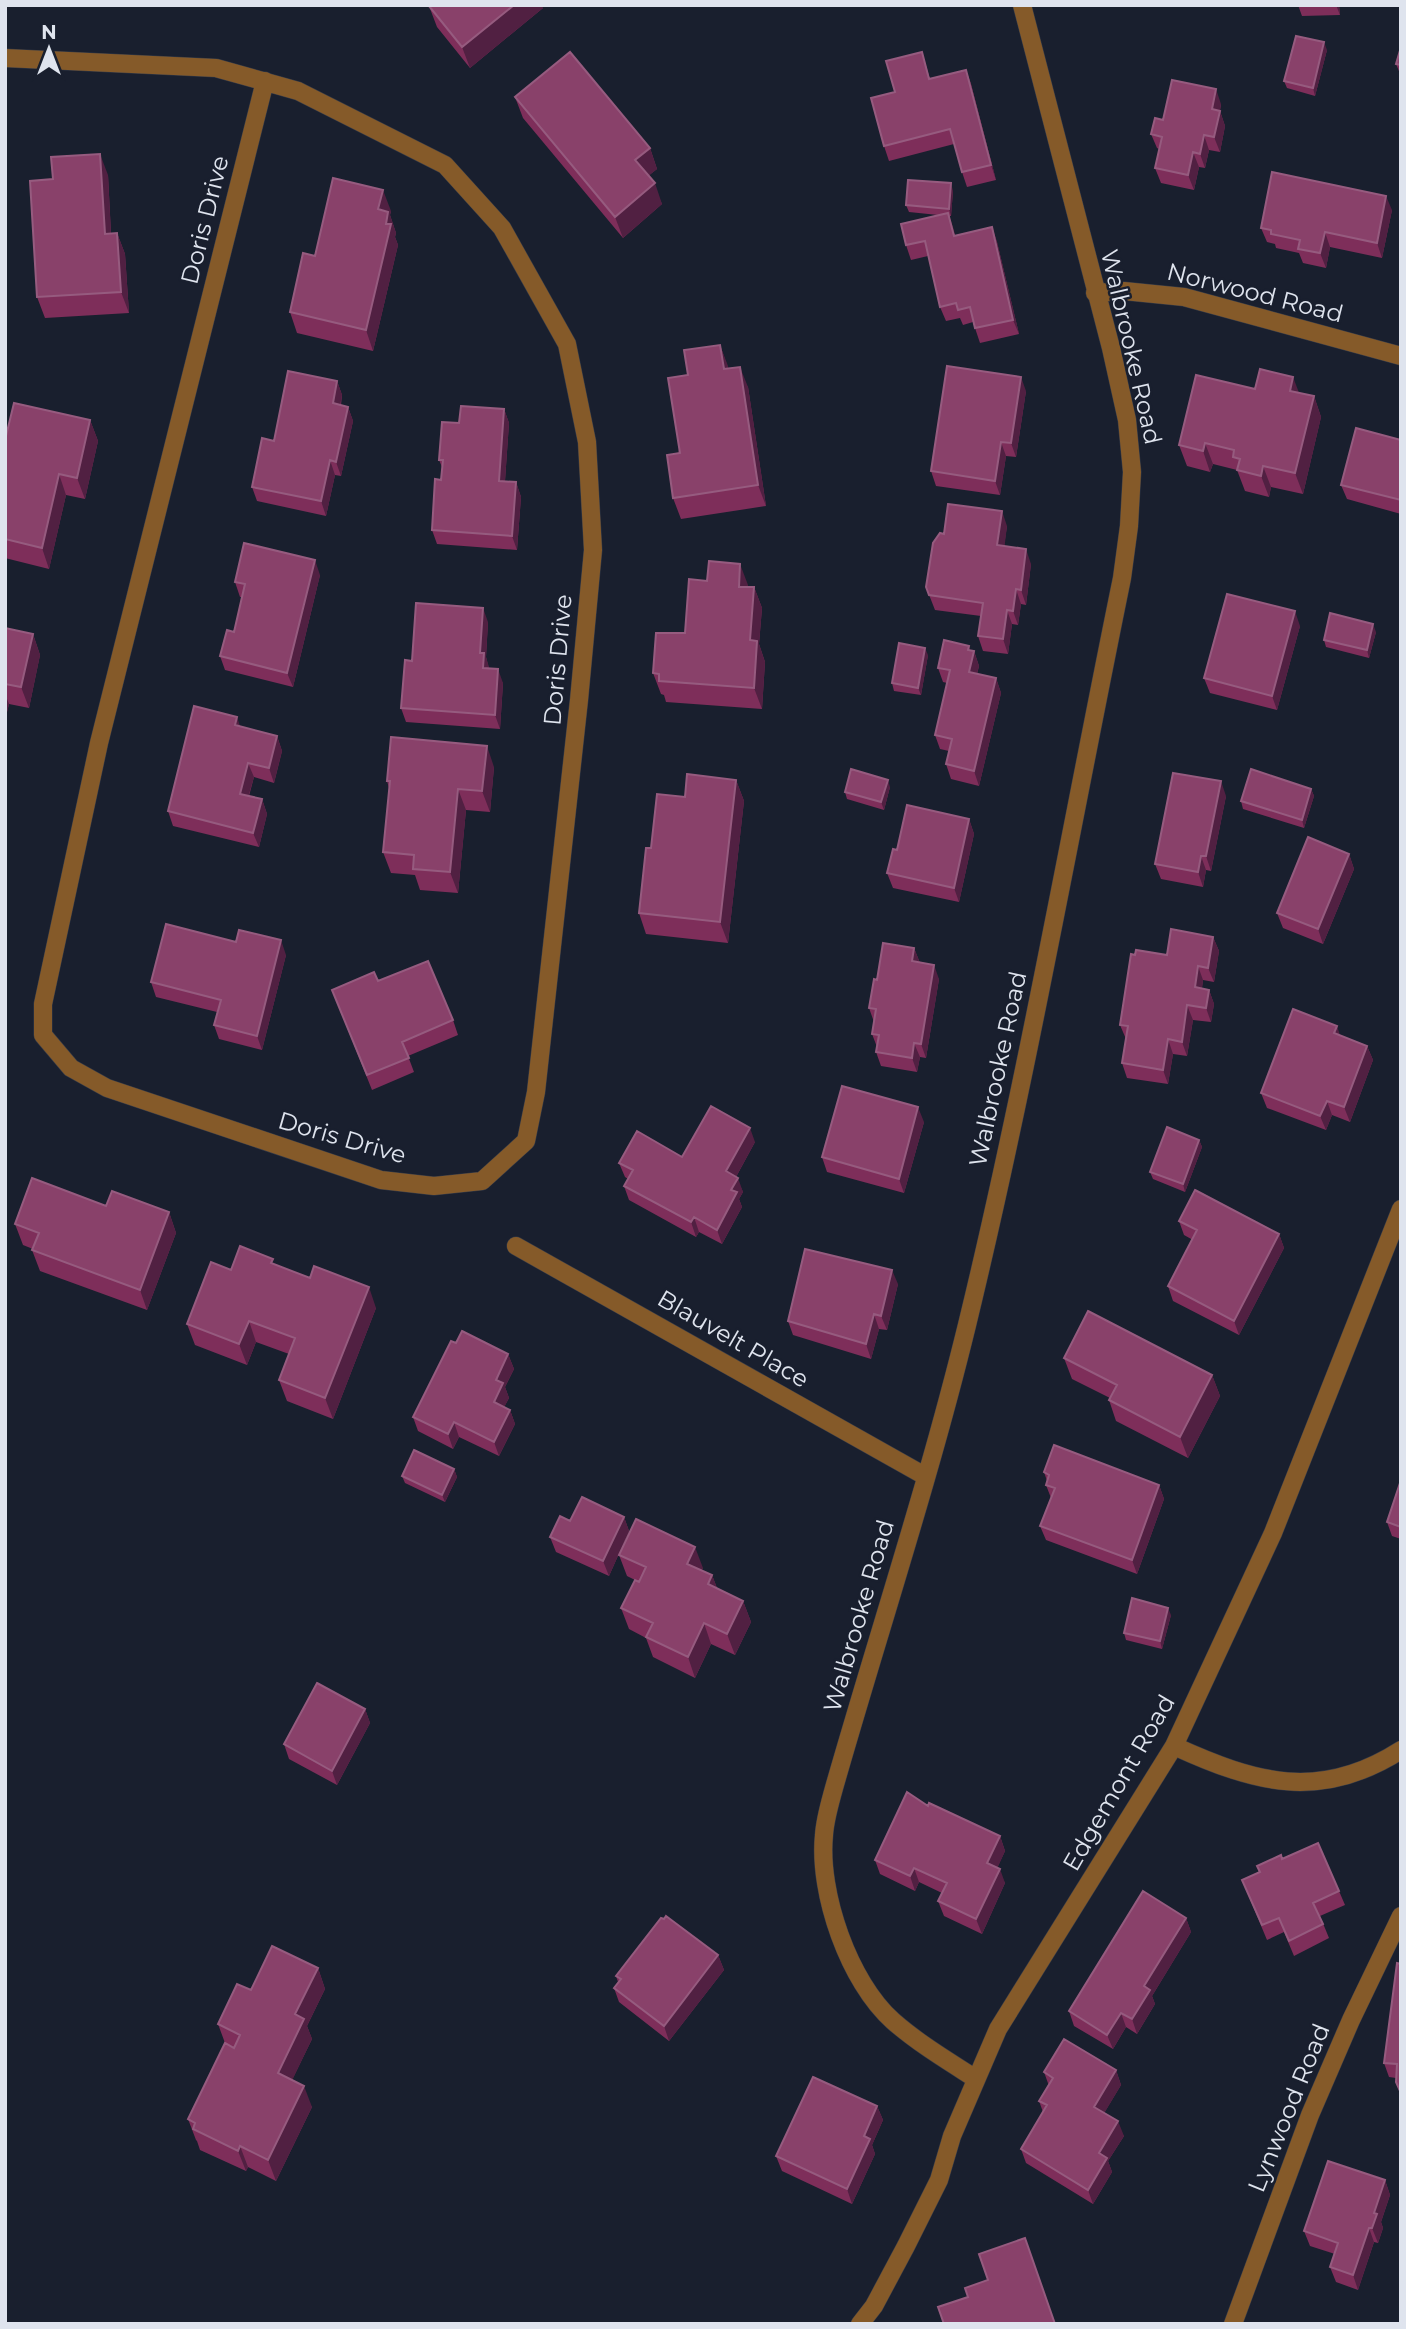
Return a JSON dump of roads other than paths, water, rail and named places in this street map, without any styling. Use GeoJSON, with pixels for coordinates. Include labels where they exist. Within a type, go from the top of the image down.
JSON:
{"type":"FeatureCollection","features":[{"type":"Feature","properties":{"kind":"street","name":"Walbrooke Road"},"geometry":{"type":"LineString","coordinates":[[976,2079],[910,2034],[878,2005],[848,1955],[829,1899],[825,1875],[824,1835],[834,1788],[966,1329],[1041,984],[1122,578],[1129,526],[1132,472],[1128,420],[1021,5]]}},
{"type":"Feature","properties":{"kind":"street","name":"Doris Drive"},"geometry":{"type":"LineString","coordinates":[[5,58],[216,68],[265,81],[298,91],[445,165],[502,228],[567,344],[587,442],[593,550],[579,700],[536,1092],[526,1141],[482,1181],[434,1186],[381,1180],[107,1088],[71,1068],[43,1035],[43,1004],[99,743],[265,81]]}},
{"type":"Feature","properties":{"kind":"street","name":"Norwood Road"},"geometry":{"type":"LineString","coordinates":[[1096,293],[1124,291],[1184,297],[1401,356]]}},
{"type":"Feature","properties":{"kind":"street","name":"Edgemont Road"},"geometry":{"type":"LineString","coordinates":[[860,2324],[874,2306],[939,2180],[952,2136],[998,2029],[1174,1746],[1273,1533],[1401,1209]]}},
{"type":"Feature","properties":{"kind":"street","name":"Blauvelt Place"},"geometry":{"type":"LineString","coordinates":[[516,1245],[925,1476]]}},
{"type":"Feature","properties":{"kind":"street"},"geometry":{"type":"LineString","coordinates":[[1174,1746],[1216,1765],[1264,1779],[1290,1782],[1339,1778],[1362,1772],[1401,1750]]}},
{"type":"Feature","properties":{"kind":"street","name":"Lynwood Road"},"geometry":{"type":"LineString","coordinates":[[1233,2324],[1310,2115],[1351,2020],[1401,1916]]}}]}
